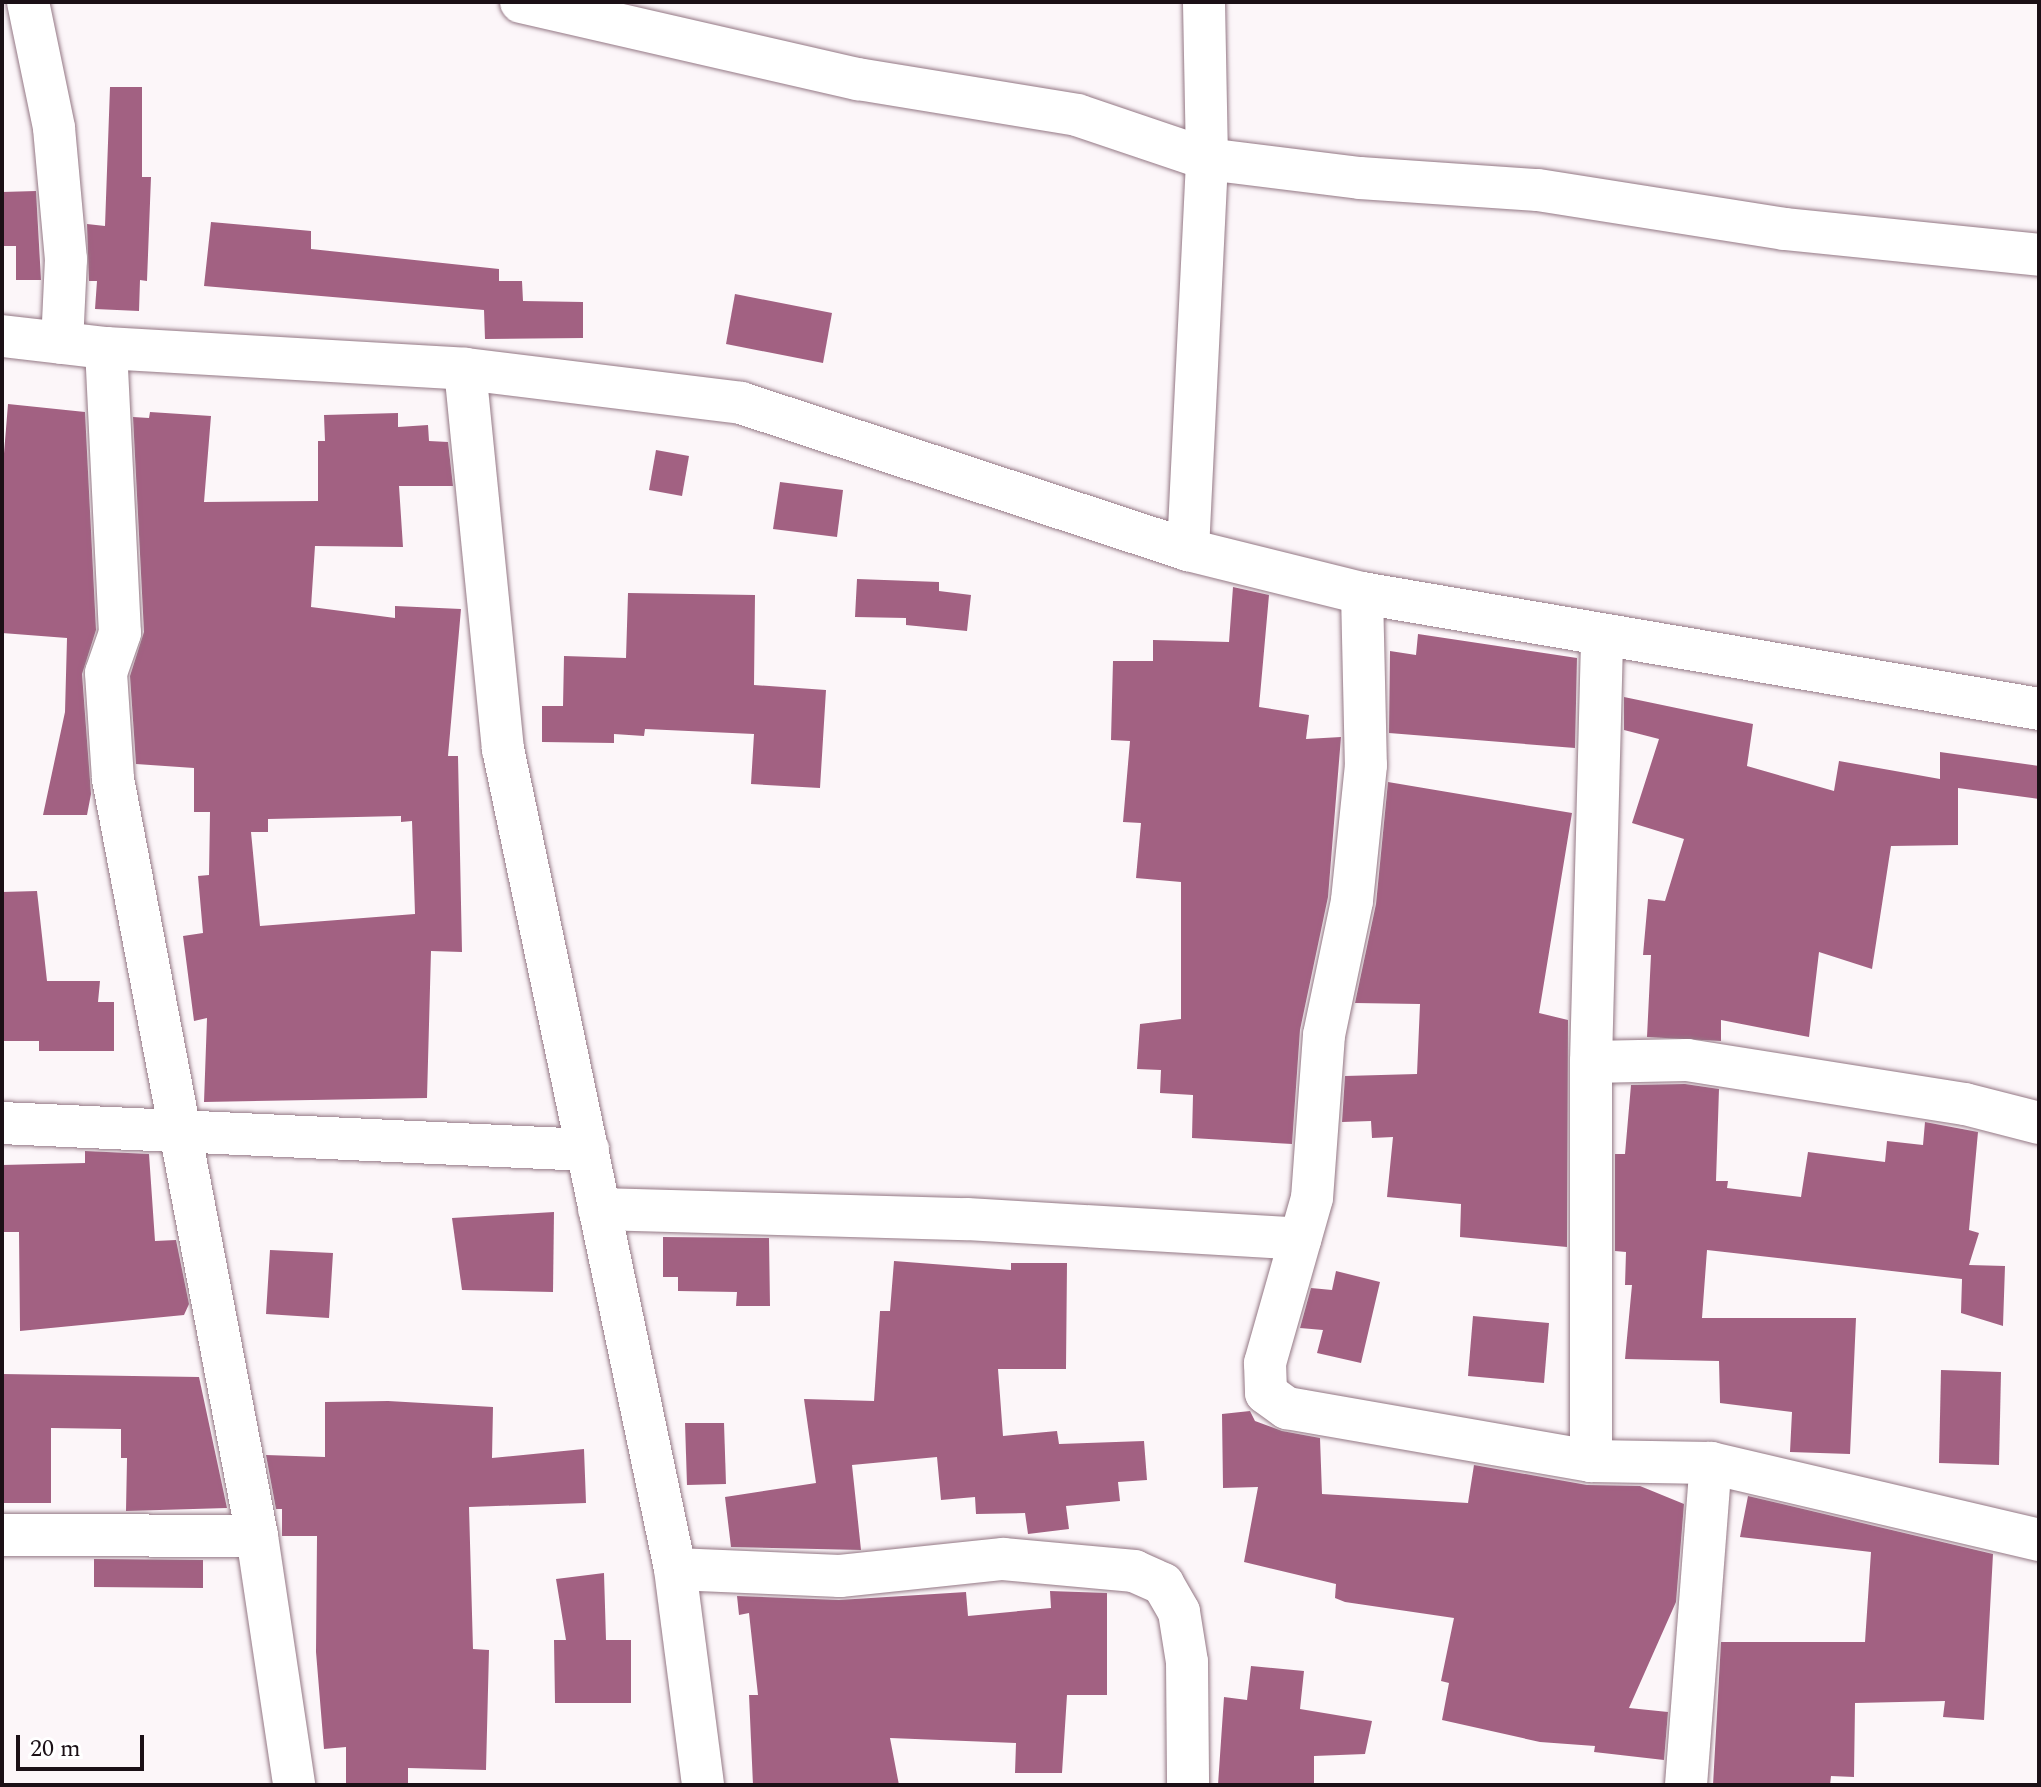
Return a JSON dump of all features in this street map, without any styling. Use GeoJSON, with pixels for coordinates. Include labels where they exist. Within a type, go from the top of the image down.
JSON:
{"type":"FeatureCollection","features":[{"type":"Feature","properties":{"kind":"street"},"geometry":{"type":"LineString","coordinates":[[28,2],[54,128],[66,259],[62,343]]}},
{"type":"Feature","properties":{"kind":"street"},"geometry":{"type":"LineString","coordinates":[[521,2],[858,79],[1077,115],[1207,159],[1360,178],[1538,190],[1785,229],[2039,255]]}},
{"type":"Feature","properties":{"kind":"street"},"geometry":{"type":"LineString","coordinates":[[1188,550],[1207,159],[1204,2]]}},
{"type":"Feature","properties":{"kind":"street"},"geometry":{"type":"LineString","coordinates":[[2,336],[106,348],[465,369],[741,403],[1188,550],[1362,593],[2039,709]]}},
{"type":"Feature","properties":{"kind":"street"},"geometry":{"type":"LineString","coordinates":[[106,348],[120,633],[106,673],[113,779],[257,1536],[294,1785]]}},
{"type":"Feature","properties":{"kind":"street"},"geometry":{"type":"LineString","coordinates":[[465,369],[503,749],[675,1569],[703,1785]]}},
{"type":"Feature","properties":{"kind":"street"},"geometry":{"type":"LineString","coordinates":[[1362,593],[1364,780],[1352,901],[1324,1035],[1312,1198],[1265,1363],[1266,1393],[1275,1404],[1591,1461],[1711,1463],[2039,1540]]}},
{"type":"Feature","properties":{"kind":"street"},"geometry":{"type":"LineString","coordinates":[[1591,1461],[1591,1062],[1602,635]]}},
{"type":"Feature","properties":{"kind":"street"},"geometry":{"type":"LineString","coordinates":[[1591,1062],[1687,1060],[1965,1104],[2039,1123]]}},
{"type":"Feature","properties":{"kind":"street"},"geometry":{"type":"LineString","coordinates":[[2,1123],[588,1150]]}},
{"type":"Feature","properties":{"kind":"street"},"geometry":{"type":"LineString","coordinates":[[599,1209],[967,1219],[1300,1239]]}},
{"type":"Feature","properties":{"kind":"street"},"geometry":{"type":"LineString","coordinates":[[1686,1785],[1711,1463]]}},
{"type":"Feature","properties":{"kind":"street"},"geometry":{"type":"LineString","coordinates":[[2,1535],[257,1536]]}},
{"type":"Feature","properties":{"kind":"street"},"geometry":{"type":"LineString","coordinates":[[675,1569],[840,1576],[1003,1559],[1134,1571],[1163,1584],[1179,1612],[1187,1662],[1188,1785]]}},
{"type":"Feature","properties":{"kind":"building"},"geometry":{"type":"Polygon","coordinates":[[[110,87],[142,87],[142,177],[151,177],[147,281],[140,280],[139,311],[95,309],[97,281],[89,281],[87,224],[105,226],[110,87]]]}},
{"type":"Feature","properties":{"kind":"building"},"geometry":{"type":"Polygon","coordinates":[[[36,191],[41,280],[16,280],[16,246],[2,246],[2,192],[36,191]]]}},
{"type":"Feature","properties":{"kind":"building"},"geometry":{"type":"Polygon","coordinates":[[[211,222],[311,231],[311,249],[499,269],[499,281],[522,281],[523,301],[583,302],[583,338],[485,339],[484,310],[204,286],[211,222]]]}},
{"type":"Feature","properties":{"kind":"building"},"geometry":{"type":"Polygon","coordinates":[[[735,294],[832,313],[823,363],[726,344],[735,294]]]}},
{"type":"Feature","properties":{"kind":"building"},"geometry":{"type":"Polygon","coordinates":[[[8,404],[85,412],[96,630],[82,674],[91,794],[87,815],[43,815],[65,712],[67,638],[2,633],[2,478],[8,404]]]}},
{"type":"Feature","properties":{"kind":"building"},"geometry":{"type":"Polygon","coordinates":[[[150,412],[211,416],[204,502],[318,501],[318,441],[325,441],[324,415],[398,413],[398,427],[428,425],[429,441],[448,442],[453,486],[399,486],[403,547],[315,546],[311,607],[395,618],[395,606],[461,609],[448,756],[458,756],[462,952],[431,951],[427,1098],[204,1102],[207,1018],[194,1021],[183,936],[203,933],[198,876],[209,875],[210,812],[194,812],[194,768],[136,764],[130,676],[144,632],[133,417],[149,418],[150,412]],[[401,816],[268,819],[268,832],[251,832],[260,926],[415,914],[412,821],[401,822],[401,816]]]}},
{"type":"Feature","properties":{"kind":"building"},"geometry":{"type":"Polygon","coordinates":[[[656,450],[689,456],[682,496],[649,490],[656,450]]]}},
{"type":"Feature","properties":{"kind":"building"},"geometry":{"type":"Polygon","coordinates":[[[780,482],[843,490],[837,537],[773,529],[780,482]]]}},
{"type":"Feature","properties":{"kind":"building"},"geometry":{"type":"Polygon","coordinates":[[[857,579],[939,582],[939,591],[971,595],[967,631],[906,625],[906,618],[855,617],[857,579]]]}},
{"type":"Feature","properties":{"kind":"building"},"geometry":{"type":"Polygon","coordinates":[[[1233,587],[1269,595],[1259,707],[1309,715],[1306,739],[1341,737],[1328,897],[1300,1030],[1292,1144],[1192,1138],[1193,1095],[1160,1093],[1161,1070],[1137,1069],[1140,1024],[1181,1019],[1181,882],[1136,878],[1141,823],[1123,822],[1130,741],[1111,740],[1113,661],[1153,661],[1153,640],[1229,642],[1233,587]]]}},
{"type":"Feature","properties":{"kind":"building"},"geometry":{"type":"Polygon","coordinates":[[[628,593],[755,595],[754,685],[826,690],[820,788],[751,784],[754,734],[645,729],[644,736],[614,734],[614,743],[542,742],[542,706],[563,706],[564,656],[626,658],[628,593]]]}},
{"type":"Feature","properties":{"kind":"building"},"geometry":{"type":"Polygon","coordinates":[[[1418,634],[1577,658],[1575,748],[1389,733],[1390,651],[1416,655],[1418,634]]]}},
{"type":"Feature","properties":{"kind":"building"},"geometry":{"type":"Polygon","coordinates":[[[1624,697],[1753,724],[1747,766],[1834,791],[1839,761],[1940,779],[1940,752],[2039,766],[2039,799],[1958,788],[1958,845],[1891,846],[1872,969],[1819,952],[1809,1037],[1721,1020],[1721,1041],[1647,1037],[1651,955],[1643,955],[1648,899],[1665,901],[1684,839],[1632,823],[1659,739],[1624,730],[1624,697]]]}},
{"type":"Feature","properties":{"kind":"building"},"geometry":{"type":"Polygon","coordinates":[[[1388,782],[1572,813],[1539,1013],[1568,1020],[1567,1247],[1460,1237],[1461,1204],[1387,1197],[1393,1137],[1372,1138],[1371,1121],[1342,1122],[1345,1076],[1417,1074],[1420,1004],[1355,1003],[1376,904],[1388,782]]]}},
{"type":"Feature","properties":{"kind":"building"},"geometry":{"type":"Polygon","coordinates":[[[37,891],[47,981],[100,981],[98,1002],[114,1002],[114,1051],[39,1051],[39,1041],[2,1041],[2,892],[37,891]]]}},
{"type":"Feature","properties":{"kind":"building"},"geometry":{"type":"Polygon","coordinates":[[[1685,1084],[1719,1089],[1716,1181],[1728,1181],[1727,1188],[1801,1197],[1808,1152],[1885,1162],[1887,1141],[1923,1145],[1925,1122],[1978,1132],[1969,1230],[1979,1233],[1969,1265],[2005,1266],[2003,1326],[1961,1313],[1962,1279],[1707,1250],[1702,1318],[1856,1318],[1850,1454],[1790,1452],[1792,1412],[1720,1403],[1719,1361],[1625,1359],[1632,1285],[1625,1285],[1626,1252],[1615,1251],[1615,1154],[1625,1154],[1631,1085],[1685,1084]]]}},
{"type":"Feature","properties":{"kind":"building"},"geometry":{"type":"Polygon","coordinates":[[[85,1151],[149,1154],[155,1241],[176,1240],[189,1304],[184,1315],[20,1331],[19,1232],[2,1232],[2,1165],[85,1163],[85,1151]]]}},
{"type":"Feature","properties":{"kind":"building"},"geometry":{"type":"Polygon","coordinates":[[[554,1212],[553,1292],[462,1290],[452,1218],[554,1212]]]}},
{"type":"Feature","properties":{"kind":"building"},"geometry":{"type":"Polygon","coordinates":[[[663,1237],[769,1238],[770,1306],[736,1306],[737,1292],[678,1291],[678,1277],[663,1277],[663,1237]]]}},
{"type":"Feature","properties":{"kind":"building"},"geometry":{"type":"Polygon","coordinates":[[[270,1250],[333,1253],[329,1318],[266,1314],[270,1250]]]}},
{"type":"Feature","properties":{"kind":"building"},"geometry":{"type":"Polygon","coordinates":[[[894,1261],[1011,1270],[1011,1263],[1067,1263],[1066,1369],[998,1369],[1003,1436],[1057,1431],[1059,1444],[1144,1441],[1147,1480],[1118,1482],[1120,1501],[1066,1506],[1069,1529],[1028,1534],[1025,1513],[976,1514],[975,1497],[941,1500],[937,1457],[852,1465],[861,1550],[731,1547],[725,1497],[816,1483],[804,1399],[874,1401],[880,1311],[890,1311],[894,1261]]]}},
{"type":"Feature","properties":{"kind":"building"},"geometry":{"type":"Polygon","coordinates":[[[1336,1271],[1380,1282],[1361,1363],[1317,1353],[1323,1330],[1300,1328],[1311,1288],[1332,1290],[1336,1271]]]}},
{"type":"Feature","properties":{"kind":"building"},"geometry":{"type":"Polygon","coordinates":[[[1473,1316],[1549,1323],[1544,1383],[1468,1376],[1473,1316]]]}},
{"type":"Feature","properties":{"kind":"building"},"geometry":{"type":"Polygon","coordinates":[[[1941,1370],[2001,1372],[1999,1465],[1939,1463],[1941,1370]]]}},
{"type":"Feature","properties":{"kind":"building"},"geometry":{"type":"Polygon","coordinates":[[[2,1374],[199,1377],[227,1508],[126,1511],[127,1458],[121,1458],[121,1429],[51,1428],[51,1503],[2,1503],[2,1374]]]}},
{"type":"Feature","properties":{"kind":"building"},"geometry":{"type":"Polygon","coordinates":[[[388,1401],[493,1407],[492,1458],[584,1449],[586,1503],[469,1507],[473,1649],[489,1650],[486,1770],[408,1768],[408,1785],[346,1785],[346,1747],[324,1749],[316,1652],[317,1536],[282,1536],[282,1509],[276,1509],[266,1455],[325,1457],[325,1402],[388,1401]]]}},
{"type":"Feature","properties":{"kind":"building"},"geometry":{"type":"Polygon","coordinates":[[[1250,1411],[1255,1421],[1282,1431],[1320,1438],[1322,1494],[1468,1503],[1474,1465],[1587,1485],[1640,1486],[1684,1504],[1676,1602],[1629,1708],[1668,1712],[1664,1760],[1594,1752],[1595,1746],[1540,1742],[1442,1720],[1449,1683],[1441,1681],[1454,1618],[1345,1602],[1335,1598],[1336,1584],[1244,1562],[1258,1487],[1223,1488],[1222,1414],[1250,1411]]]}},
{"type":"Feature","properties":{"kind":"building"},"geometry":{"type":"Polygon","coordinates":[[[685,1423],[724,1423],[726,1484],[687,1485],[685,1423]]]}},
{"type":"Feature","properties":{"kind":"building"},"geometry":{"type":"Polygon","coordinates":[[[1748,1496],[1993,1554],[1984,1720],[1943,1717],[1945,1701],[1855,1703],[1854,1777],[1831,1776],[1830,1785],[1713,1785],[1721,1642],[1865,1642],[1871,1552],[1740,1537],[1748,1496]]]}},
{"type":"Feature","properties":{"kind":"building"},"geometry":{"type":"Polygon","coordinates":[[[94,1559],[203,1560],[203,1588],[94,1587],[94,1559]]]}},
{"type":"Feature","properties":{"kind":"building"},"geometry":{"type":"Polygon","coordinates":[[[604,1573],[606,1640],[631,1640],[631,1703],[555,1703],[554,1640],[566,1640],[556,1579],[604,1573]]]}},
{"type":"Feature","properties":{"kind":"building"},"geometry":{"type":"Polygon","coordinates":[[[1050,1591],[1107,1593],[1107,1695],[1067,1695],[1062,1773],[1015,1773],[1016,1743],[890,1738],[899,1785],[753,1785],[749,1695],[758,1695],[749,1613],[739,1615],[737,1596],[839,1600],[966,1592],[968,1616],[1051,1608],[1050,1591]]]}},
{"type":"Feature","properties":{"kind":"building"},"geometry":{"type":"Polygon","coordinates":[[[1251,1666],[1304,1671],[1300,1709],[1372,1721],[1365,1754],[1314,1756],[1314,1785],[1218,1785],[1224,1697],[1247,1700],[1251,1666]]]}}]}
